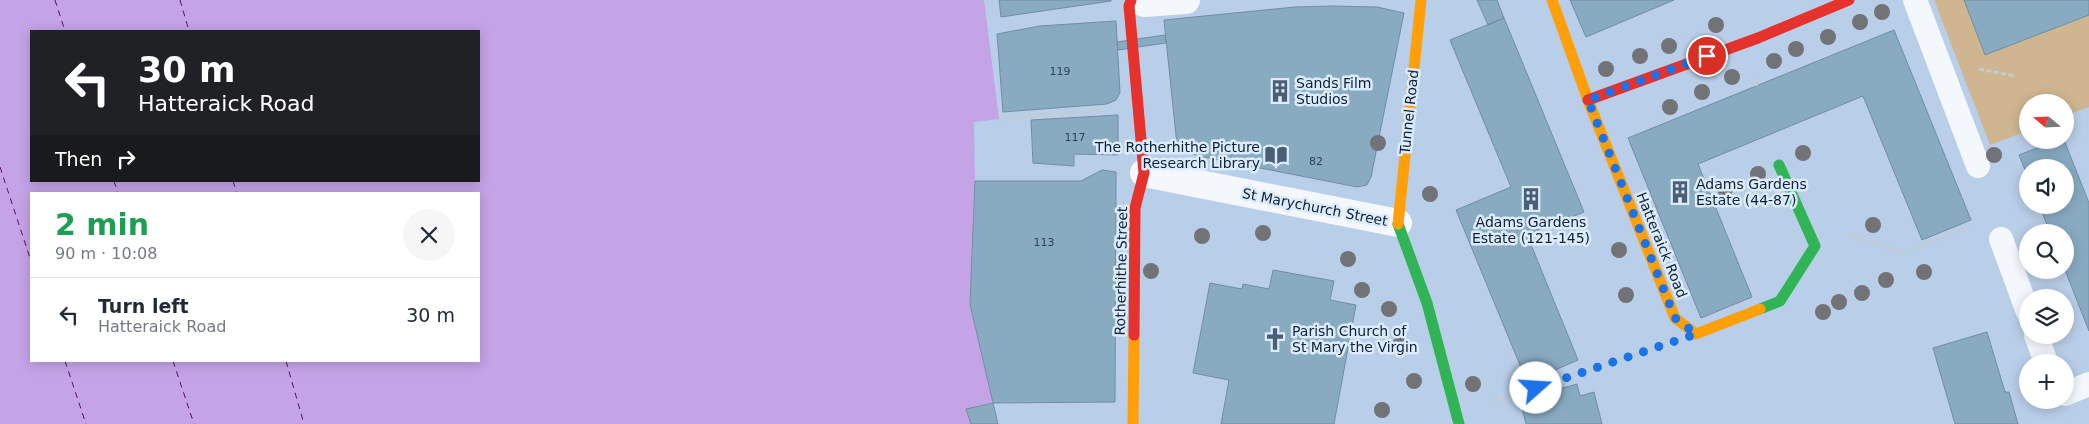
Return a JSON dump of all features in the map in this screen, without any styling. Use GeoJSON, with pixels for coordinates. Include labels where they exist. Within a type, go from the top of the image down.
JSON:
{"type":"FeatureCollection","features":[{"type":"Feature","properties":{"kind":"street","name":"Rotherhithe Street"},"geometry":{"type":"LineString","coordinates":[[1131,0],[1129,6],[1144,173],[1135,208],[1133,424]]}},
{"type":"Feature","properties":{"kind":"street"},"geometry":{"type":"LineString","coordinates":[[1139,0],[1144,3],[1186,0]]}},
{"type":"Feature","properties":{"kind":"street","name":"Tunnel Road"},"geometry":{"type":"LineString","coordinates":[[1398,223],[1420,0]]}},
{"type":"Feature","properties":{"kind":"street","name":"Hatteraick Road"},"geometry":{"type":"LineString","coordinates":[[1552,0],[1588,100],[1675,318],[1696,334]]}},
{"type":"Feature","properties":{"kind":"street"},"geometry":{"type":"LineString","coordinates":[[1588,100],[1758,38],[1848,0]]}},
{"type":"Feature","properties":{"kind":"street"},"geometry":{"type":"LineString","coordinates":[[1696,334],[1780,301],[1815,246],[1779,165]]}},
{"type":"Feature","properties":{"kind":"street","name":"St Marychurch Street"},"geometry":{"type":"LineString","coordinates":[[1144,173],[1398,223],[1428,302],[1458,419]]}},
{"type":"Feature","properties":{"kind":"lane"},"geometry":{"type":"LineString","coordinates":[[1915,0],[1978,166]]}},
{"type":"Feature","properties":{"kind":"lane"},"geometry":{"type":"LineString","coordinates":[[2001,239],[2019,289]]}},
{"type":"Feature","properties":{"kind":"lane"},"geometry":{"type":"LineString","coordinates":[[2074,390],[2089,384]]}},
{"type":"Feature","properties":{"kind":"path"},"geometry":{"type":"LineString","coordinates":[[999,119],[1108,110]]}},
{"type":"Feature","properties":{"kind":"path"},"geometry":{"type":"LineString","coordinates":[[1815,246],[1852,234],[1903,252],[1972,225]]}},
{"type":"Feature","properties":{"kind":"path"},"geometry":{"type":"LineString","coordinates":[[1458,419],[1696,334]]}},
{"type":"Feature","properties":{"kind":"shaded area"},"geometry":{"type":"Polygon","coordinates":[[[0,0],[984,0],[999,119],[974,122],[975,181],[970,304],[998,424],[0,424],[0,0]]]}},
{"type":"Feature","properties":{"kind":"shaded area"},"geometry":{"type":"Polygon","coordinates":[[[1934,0],[1964,0],[1985,55],[2089,15],[2089,107],[2074,113],[2074,94],[2019,94],[2019,134],[1990,145],[1934,0]]]}},
{"type":"Feature","properties":{"kind":"building"},"geometry":{"type":"Polygon","coordinates":[[[999,0],[1111,0],[1111,1],[1001,17],[999,0]]]}},
{"type":"Feature","properties":{"kind":"building"},"geometry":{"type":"Polygon","coordinates":[[[1477,0],[1497,0],[1504,18],[1488,25],[1477,0]]]}},
{"type":"Feature","properties":{"kind":"building"},"geometry":{"type":"Polygon","coordinates":[[[1570,0],[1674,0],[1586,37],[1570,0]]]}},
{"type":"Feature","properties":{"kind":"building"},"geometry":{"type":"Polygon","coordinates":[[[1964,0],[2089,0],[2089,15],[1985,55],[1964,0]]]}},
{"type":"Feature","properties":{"kind":"building","name":"Sands Film Studios"},"geometry":{"type":"Polygon","coordinates":[[[1295,7],[1377,7],[1404,13],[1371,177],[1367,185],[1357,187],[1199,156],[1185,151],[1177,145],[1164,20],[1295,7]]]}},
{"type":"Feature","properties":{"kind":"building","name":"Adams Gardens Estate (121-145)"},"geometry":{"type":"Polygon","coordinates":[[[1504,18],[1584,212],[1527,235],[1578,360],[1527,382],[1456,210],[1511,187],[1450,40],[1504,18]]]}},
{"type":"Feature","properties":{"kind":"building"},"geometry":{"type":"Polygon","coordinates":[[[1116,21],[1120,93],[1116,100],[1107,104],[1003,112],[997,34],[1040,26],[1116,21]]]}},
{"type":"Feature","properties":{"kind":"building","name":"Adams Gardens Estate (44-87)"},"geometry":{"type":"Polygon","coordinates":[[[1894,30],[1971,220],[1922,240],[1863,96],[1698,164],[1752,297],[1701,318],[1628,138],[1894,30]]]}},
{"type":"Feature","properties":{"kind":"building"},"geometry":{"type":"Polygon","coordinates":[[[1165,35],[1166,43],[1118,50],[1117,42],[1165,35]]]}},
{"type":"Feature","properties":{"kind":"building"},"geometry":{"type":"Polygon","coordinates":[[[1118,115],[1118,155],[1074,154],[1074,166],[1033,163],[1031,120],[1118,115]]]}},
{"type":"Feature","properties":{"kind":"building"},"geometry":{"type":"Polygon","coordinates":[[[2034,149],[2068,149],[2072,159],[2021,159],[2019,155],[2034,149]]]}},
{"type":"Feature","properties":{"kind":"building"},"geometry":{"type":"Polygon","coordinates":[[[2074,165],[2089,203],[2089,331],[2069,279],[2074,279],[2074,224],[2047,224],[2043,214],[2074,214],[2074,165]]]}},
{"type":"Feature","properties":{"kind":"building"},"geometry":{"type":"Polygon","coordinates":[[[1102,170],[1116,172],[1115,402],[993,403],[970,304],[975,181],[1081,181],[1102,170]]]}},
{"type":"Feature","properties":{"kind":"building","name":"Parish Church of St Mary the Virgin"},"geometry":{"type":"Polygon","coordinates":[[[1273,270],[1334,281],[1330,300],[1356,305],[1334,424],[1221,424],[1229,380],[1193,373],[1210,283],[1242,289],[1243,284],[1269,289],[1273,270]]]}},
{"type":"Feature","properties":{"kind":"building"},"geometry":{"type":"Polygon","coordinates":[[[1987,332],[2005,392],[2009,392],[2018,424],[1955,424],[1933,348],[1987,332]]]}},
{"type":"Feature","properties":{"kind":"building"},"geometry":{"type":"Polygon","coordinates":[[[1577,384],[1580,396],[1594,392],[1602,424],[1526,424],[1520,400],[1577,384]]]}},
{"type":"Feature","properties":{"kind":"building"},"geometry":{"type":"Polygon","coordinates":[[[993,403],[998,424],[971,424],[966,409],[993,403]]]}},
{"type":"Feature","properties":{"kind":"ferry route"},"geometry":{"type":"LineString","coordinates":[[55,0],[65,30]]}},
{"type":"Feature","properties":{"kind":"ferry route"},"geometry":{"type":"LineString","coordinates":[[180,0],[189,30]]}},
{"type":"Feature","properties":{"kind":"ferry route"},"geometry":{"type":"LineString","coordinates":[[0,167],[30,258]]}},
{"type":"Feature","properties":{"kind":"ferry route"},"geometry":{"type":"LineString","coordinates":[[114,182],[117,192]]}},
{"type":"Feature","properties":{"kind":"ferry route"},"geometry":{"type":"LineString","coordinates":[[233,182],[236,192]]}},
{"type":"Feature","properties":{"kind":"ferry route"},"geometry":{"type":"LineString","coordinates":[[65,362],[86,424]]}},
{"type":"Feature","properties":{"kind":"ferry route"},"geometry":{"type":"LineString","coordinates":[[173,362],[194,424]]}},
{"type":"Feature","properties":{"kind":"ferry route"},"geometry":{"type":"LineString","coordinates":[[286,362],[304,424]]}},
{"type":"Feature","properties":{"kind":"traffic: fast"},"geometry":{"type":"LineString","coordinates":[[1760,309],[1780,301],[1815,246],[1779,165]]}},
{"type":"Feature","properties":{"kind":"traffic: fast"},"geometry":{"type":"LineString","coordinates":[[1398,224],[1427,303],[1459,424]]}},
{"type":"Feature","properties":{"kind":"traffic: slow"},"geometry":{"type":"LineString","coordinates":[[1398,224],[1421,0]]}},
{"type":"Feature","properties":{"kind":"traffic: slow"},"geometry":{"type":"LineString","coordinates":[[1552,0],[1588,100],[1675,318],[1696,334],[1760,309]]}},
{"type":"Feature","properties":{"kind":"traffic: slow"},"geometry":{"type":"LineString","coordinates":[[1133,424],[1134,335]]}},
{"type":"Feature","properties":{"kind":"traffic: jam"},"geometry":{"type":"LineString","coordinates":[[1131,0],[1129,6],[1144,173],[1135,208],[1134,335]]}},
{"type":"Feature","properties":{"kind":"traffic: jam"},"geometry":{"type":"LineString","coordinates":[[1588,100],[1758,38],[1849,0]]}},
{"type":"Feature","properties":{"kind":"place","name":"Sands Film Studios"},"geometry":{"type":"Point","coordinates":[1280,91]}},
{"type":"Feature","properties":{"kind":"place","name":"The Rotherhithe Picture Research Library"},"geometry":{"type":"Point","coordinates":[1276,155]}},
{"type":"Feature","properties":{"kind":"place","name":"Adams Gardens Estate (44-87)"},"geometry":{"type":"Point","coordinates":[1680,192]}},
{"type":"Feature","properties":{"kind":"place","name":"Adams Gardens Estate (121-145)"},"geometry":{"type":"Point","coordinates":[1531,199]}},
{"type":"Feature","properties":{"kind":"place","name":"Parish Church of St Mary the Virgin"},"geometry":{"type":"Point","coordinates":[1275,339]}},
{"type":"Feature","properties":{"kind":"route"},"geometry":{"type":"LineString","coordinates":[[1536,388],[1696,334],[1675,318],[1588,100],[1707,56]]}}]}
